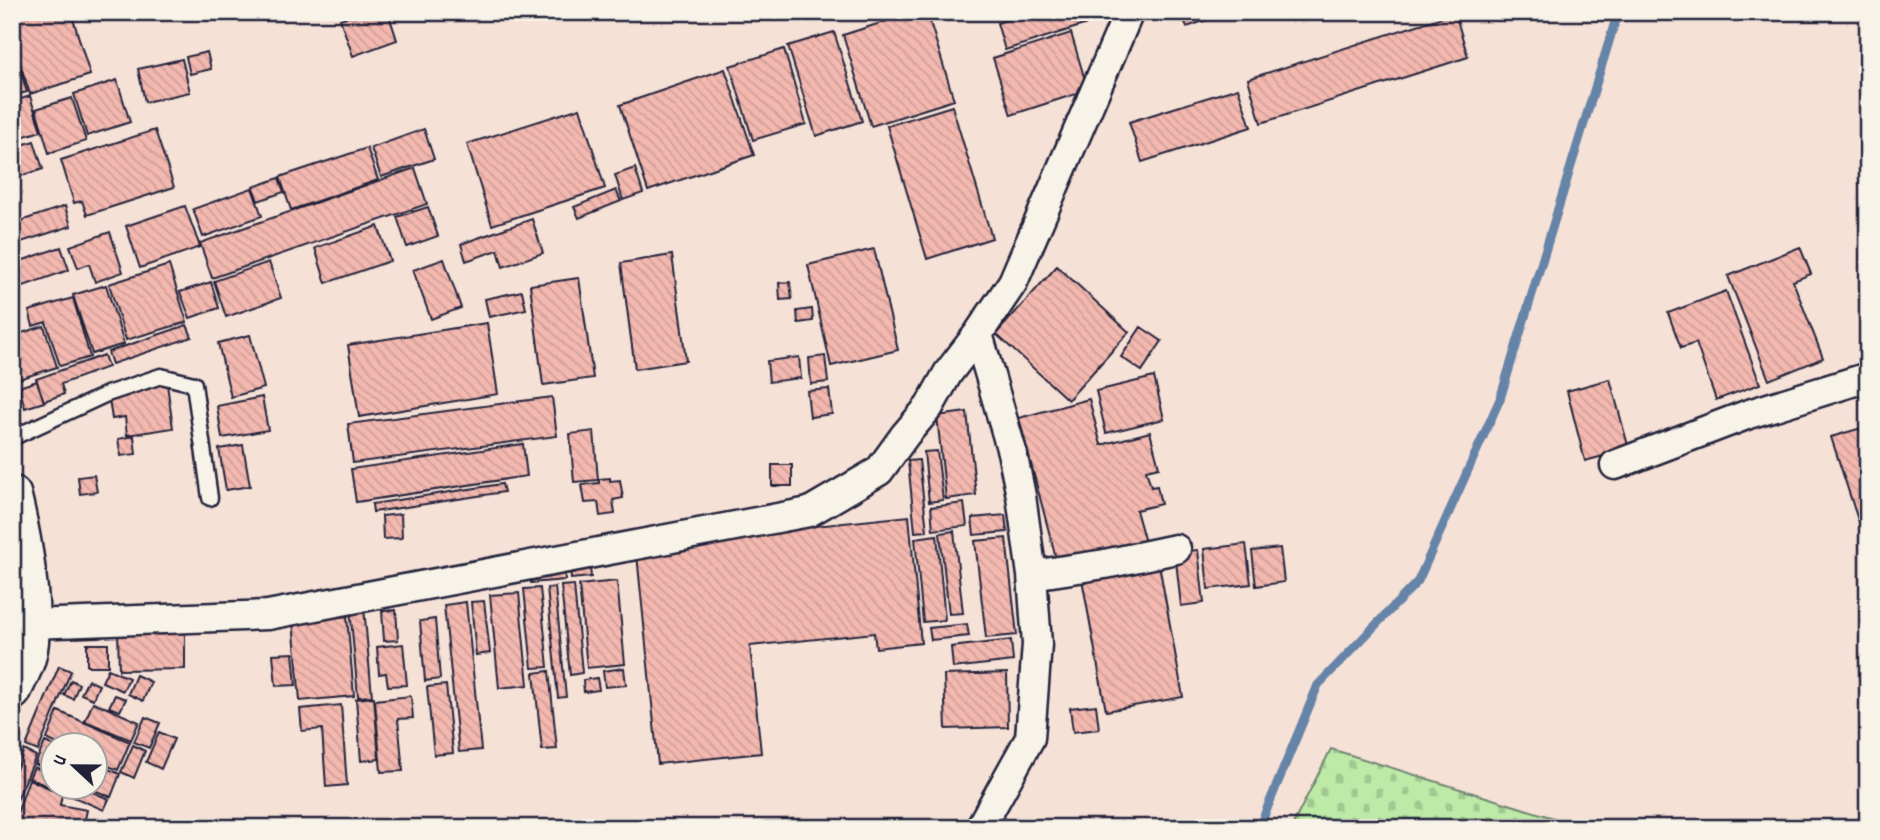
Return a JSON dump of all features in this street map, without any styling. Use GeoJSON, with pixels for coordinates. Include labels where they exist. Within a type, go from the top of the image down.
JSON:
{"type":"FeatureCollection","features":[{"type":"Feature","properties":{"kind":"street"},"geometry":{"type":"LineString","coordinates":[[31,624],[268,615],[809,512],[879,471],[929,407],[948,373],[1013,282],[1129,12]]}},
{"type":"Feature","properties":{"kind":"street"},"geometry":{"type":"LineString","coordinates":[[978,334],[1012,452],[1032,575],[1037,644],[1030,738],[980,828]]}},
{"type":"Feature","properties":{"kind":"street"},"geometry":{"type":"LineString","coordinates":[[1615,466],[1749,414],[1868,377]]}},
{"type":"Feature","properties":{"kind":"street"},"geometry":{"type":"LineString","coordinates":[[12,495],[21,530],[31,624],[27,656],[12,691]]}},
{"type":"Feature","properties":{"kind":"street"},"geometry":{"type":"LineString","coordinates":[[1032,575],[1176,550]]}},
{"type":"Feature","properties":{"kind":"lane"},"geometry":{"type":"LineString","coordinates":[[12,438],[107,394],[161,376],[194,384],[210,498]]}},
{"type":"Feature","properties":{"kind":"green space"},"geometry":{"type":"Polygon","coordinates":[[[1331,749],[1586,828],[1291,828],[1331,749]]]}},
{"type":"Feature","properties":{"kind":"building"},"geometry":{"type":"Polygon","coordinates":[[[12,12],[71,12],[90,75],[30,94],[12,39],[12,12]]]}},
{"type":"Feature","properties":{"kind":"building"},"geometry":{"type":"Polygon","coordinates":[[[360,12],[388,12],[397,40],[353,56],[340,19],[360,12]]]}},
{"type":"Feature","properties":{"kind":"building"},"geometry":{"type":"Polygon","coordinates":[[[915,12],[927,12],[954,100],[871,126],[843,35],[915,12]]]}},
{"type":"Feature","properties":{"kind":"building"},"geometry":{"type":"Polygon","coordinates":[[[1030,12],[1086,12],[1090,23],[1005,50],[997,23],[1030,12]]]}},
{"type":"Feature","properties":{"kind":"building"},"geometry":{"type":"Polygon","coordinates":[[[1181,12],[1229,12],[1187,27],[1181,12]]]}},
{"type":"Feature","properties":{"kind":"building"},"geometry":{"type":"Polygon","coordinates":[[[1455,13],[1468,57],[1261,123],[1248,79],[1455,13]]]}},
{"type":"Feature","properties":{"kind":"building"},"geometry":{"type":"Polygon","coordinates":[[[834,32],[862,121],[816,136],[788,46],[834,32]]]}},
{"type":"Feature","properties":{"kind":"building"},"geometry":{"type":"Polygon","coordinates":[[[1071,33],[1088,90],[1011,115],[993,58],[1071,33]]]}},
{"type":"Feature","properties":{"kind":"building"},"geometry":{"type":"Polygon","coordinates":[[[784,49],[806,124],[753,140],[730,66],[784,49]]]}},
{"type":"Feature","properties":{"kind":"building"},"geometry":{"type":"Polygon","coordinates":[[[207,52],[211,69],[190,74],[186,57],[207,52]]]}},
{"type":"Feature","properties":{"kind":"building"},"geometry":{"type":"Polygon","coordinates":[[[182,59],[190,92],[145,102],[138,69],[182,59]]]}},
{"type":"Feature","properties":{"kind":"building"},"geometry":{"type":"Polygon","coordinates":[[[17,60],[27,92],[12,96],[12,61],[17,60]]]}},
{"type":"Feature","properties":{"kind":"building"},"geometry":{"type":"Polygon","coordinates":[[[725,69],[754,155],[648,191],[620,105],[725,69]]]}},
{"type":"Feature","properties":{"kind":"building"},"geometry":{"type":"Polygon","coordinates":[[[117,80],[130,122],[87,136],[74,94],[117,80]]]}},
{"type":"Feature","properties":{"kind":"building"},"geometry":{"type":"Polygon","coordinates":[[[1238,88],[1251,127],[1142,162],[1129,122],[1238,88]]]}},
{"type":"Feature","properties":{"kind":"building"},"geometry":{"type":"Polygon","coordinates":[[[30,96],[41,131],[12,140],[12,102],[30,96]]]}},
{"type":"Feature","properties":{"kind":"building"},"geometry":{"type":"Polygon","coordinates":[[[72,98],[86,141],[49,153],[36,109],[72,98]]]}},
{"type":"Feature","properties":{"kind":"building"},"geometry":{"type":"Polygon","coordinates":[[[952,106],[992,238],[927,259],[887,126],[952,106]]]}},
{"type":"Feature","properties":{"kind":"building"},"geometry":{"type":"Polygon","coordinates":[[[580,108],[605,188],[492,225],[467,144],[580,108]]]}},
{"type":"Feature","properties":{"kind":"building"},"geometry":{"type":"Polygon","coordinates":[[[424,129],[434,159],[381,177],[371,148],[424,129]]]}},
{"type":"Feature","properties":{"kind":"building"},"geometry":{"type":"Polygon","coordinates":[[[155,130],[174,187],[87,215],[82,201],[74,203],[61,160],[155,130]]]}},
{"type":"Feature","properties":{"kind":"building"},"geometry":{"type":"Polygon","coordinates":[[[34,141],[43,169],[21,176],[19,170],[12,172],[12,148],[34,141]]]}},
{"type":"Feature","properties":{"kind":"building"},"geometry":{"type":"Polygon","coordinates":[[[367,148],[378,180],[291,210],[280,177],[367,148]]]}},
{"type":"Feature","properties":{"kind":"building"},"geometry":{"type":"Polygon","coordinates":[[[415,168],[427,204],[212,278],[200,243],[415,168]]]}},
{"type":"Feature","properties":{"kind":"building"},"geometry":{"type":"Polygon","coordinates":[[[635,168],[643,193],[623,200],[615,175],[635,168]]]}},
{"type":"Feature","properties":{"kind":"building"},"geometry":{"type":"Polygon","coordinates":[[[279,178],[284,192],[258,201],[253,187],[279,178]]]}},
{"type":"Feature","properties":{"kind":"building"},"geometry":{"type":"Polygon","coordinates":[[[252,188],[262,216],[203,237],[193,209],[252,188]]]}},
{"type":"Feature","properties":{"kind":"building"},"geometry":{"type":"Polygon","coordinates":[[[616,190],[621,201],[579,218],[574,207],[616,190]]]}},
{"type":"Feature","properties":{"kind":"building"},"geometry":{"type":"Polygon","coordinates":[[[65,206],[71,226],[12,245],[12,224],[65,206]]]}},
{"type":"Feature","properties":{"kind":"building"},"geometry":{"type":"Polygon","coordinates":[[[185,206],[200,247],[140,268],[126,226],[185,206]]]}},
{"type":"Feature","properties":{"kind":"building"},"geometry":{"type":"Polygon","coordinates":[[[428,207],[438,236],[407,247],[397,217],[428,207]]]}},
{"type":"Feature","properties":{"kind":"building"},"geometry":{"type":"Polygon","coordinates":[[[532,219],[543,253],[503,267],[498,250],[466,261],[461,244],[532,219]]]}},
{"type":"Feature","properties":{"kind":"building"},"geometry":{"type":"Polygon","coordinates":[[[378,226],[390,261],[326,283],[315,248],[378,226]]]}},
{"type":"Feature","properties":{"kind":"building"},"geometry":{"type":"Polygon","coordinates":[[[110,232],[123,272],[95,282],[89,264],[78,268],[70,246],[110,232]]]}},
{"type":"Feature","properties":{"kind":"building"},"geometry":{"type":"Polygon","coordinates":[[[61,247],[69,270],[15,289],[12,264],[61,247]]]}},
{"type":"Feature","properties":{"kind":"building"},"geometry":{"type":"Polygon","coordinates":[[[1800,247],[1811,274],[1793,281],[1823,358],[1769,380],[1728,276],[1800,247]]]}},
{"type":"Feature","properties":{"kind":"building"},"geometry":{"type":"Polygon","coordinates":[[[874,249],[898,350],[831,366],[808,265],[874,249]]]}},
{"type":"Feature","properties":{"kind":"building"},"geometry":{"type":"Polygon","coordinates":[[[672,255],[686,361],[635,369],[621,263],[672,255]]]}},
{"type":"Feature","properties":{"kind":"building"},"geometry":{"type":"Polygon","coordinates":[[[444,259],[461,308],[431,319],[413,270],[444,259]]]}},
{"type":"Feature","properties":{"kind":"building"},"geometry":{"type":"Polygon","coordinates":[[[269,262],[281,298],[226,317],[214,281],[269,262]]]}},
{"type":"Feature","properties":{"kind":"building"},"geometry":{"type":"Polygon","coordinates":[[[169,265],[187,322],[126,340],[109,284],[169,265]]]}},
{"type":"Feature","properties":{"kind":"building"},"geometry":{"type":"Polygon","coordinates":[[[1057,266],[1129,332],[1068,400],[996,334],[1057,266]]]}},
{"type":"Feature","properties":{"kind":"building"},"geometry":{"type":"Polygon","coordinates":[[[579,278],[593,378],[543,385],[530,285],[579,278]]]}},
{"type":"Feature","properties":{"kind":"building"},"geometry":{"type":"Polygon","coordinates":[[[211,282],[219,308],[190,318],[180,292],[211,282]]]}},
{"type":"Feature","properties":{"kind":"building"},"geometry":{"type":"Polygon","coordinates":[[[790,282],[792,299],[780,300],[779,283],[790,282]]]}},
{"type":"Feature","properties":{"kind":"building"},"geometry":{"type":"Polygon","coordinates":[[[106,285],[124,344],[92,354],[73,295],[106,285]]]}},
{"type":"Feature","properties":{"kind":"building"},"geometry":{"type":"Polygon","coordinates":[[[522,291],[526,309],[489,317],[485,299],[522,291]]]}},
{"type":"Feature","properties":{"kind":"building"},"geometry":{"type":"Polygon","coordinates":[[[1726,291],[1760,384],[1716,400],[1696,343],[1681,348],[1668,313],[1726,291]]]}},
{"type":"Feature","properties":{"kind":"building"},"geometry":{"type":"Polygon","coordinates":[[[73,298],[90,357],[60,366],[46,322],[33,326],[29,311],[73,298]]]}},
{"type":"Feature","properties":{"kind":"building"},"geometry":{"type":"Polygon","coordinates":[[[812,309],[813,321],[798,323],[797,311],[812,309]]]}},
{"type":"Feature","properties":{"kind":"building"},"geometry":{"type":"Polygon","coordinates":[[[487,323],[498,394],[359,417],[348,345],[487,323]]]}},
{"type":"Feature","properties":{"kind":"building"},"geometry":{"type":"Polygon","coordinates":[[[187,325],[192,337],[112,364],[108,352],[187,325]]]}},
{"type":"Feature","properties":{"kind":"building"},"geometry":{"type":"Polygon","coordinates":[[[44,326],[57,367],[19,379],[12,357],[12,336],[44,326]]]}},
{"type":"Feature","properties":{"kind":"building"},"geometry":{"type":"Polygon","coordinates":[[[1141,327],[1162,341],[1142,371],[1121,357],[1141,327]]]}},
{"type":"Feature","properties":{"kind":"building"},"geometry":{"type":"Polygon","coordinates":[[[250,335],[264,388],[231,397],[218,343],[250,335]]]}},
{"type":"Feature","properties":{"kind":"building"},"geometry":{"type":"Polygon","coordinates":[[[104,355],[108,367],[61,384],[64,394],[44,401],[36,379],[104,355]]]}},
{"type":"Feature","properties":{"kind":"building"},"geometry":{"type":"Polygon","coordinates":[[[825,356],[828,382],[811,384],[809,358],[825,356]]]}},
{"type":"Feature","properties":{"kind":"building"},"geometry":{"type":"Polygon","coordinates":[[[799,357],[801,378],[769,382],[767,361],[799,357]]]}},
{"type":"Feature","properties":{"kind":"building"},"geometry":{"type":"Polygon","coordinates":[[[1154,377],[1164,419],[1106,433],[1096,391],[1154,377]]]}},
{"type":"Feature","properties":{"kind":"building"},"geometry":{"type":"Polygon","coordinates":[[[1610,379],[1629,449],[1585,461],[1567,391],[1610,379]]]}},
{"type":"Feature","properties":{"kind":"building"},"geometry":{"type":"Polygon","coordinates":[[[37,381],[44,402],[25,408],[19,387],[37,381]]]}},
{"type":"Feature","properties":{"kind":"building"},"geometry":{"type":"Polygon","coordinates":[[[167,384],[173,428],[127,435],[125,417],[112,419],[109,399],[122,397],[121,391],[167,384]]]}},
{"type":"Feature","properties":{"kind":"building"},"geometry":{"type":"Polygon","coordinates":[[[829,389],[832,414],[810,417],[807,391],[829,389]]]}},
{"type":"Feature","properties":{"kind":"building"},"geometry":{"type":"Polygon","coordinates":[[[262,397],[268,430],[222,438],[217,406],[262,397]]]}},
{"type":"Feature","properties":{"kind":"building"},"geometry":{"type":"Polygon","coordinates":[[[552,397],[557,436],[353,463],[348,424],[552,397]]]}},
{"type":"Feature","properties":{"kind":"building"},"geometry":{"type":"Polygon","coordinates":[[[1089,399],[1101,445],[1150,432],[1159,467],[1146,470],[1151,487],[1157,486],[1161,504],[1136,510],[1146,546],[1059,570],[1019,418],[1089,399]]]}},
{"type":"Feature","properties":{"kind":"building"},"geometry":{"type":"Polygon","coordinates":[[[967,412],[976,495],[946,499],[937,416],[967,412]]]}},
{"type":"Feature","properties":{"kind":"building"},"geometry":{"type":"Polygon","coordinates":[[[1868,426],[1868,516],[1858,520],[1831,437],[1868,426]]]}},
{"type":"Feature","properties":{"kind":"building"},"geometry":{"type":"Polygon","coordinates":[[[594,431],[598,480],[574,482],[570,434],[594,431]]]}},
{"type":"Feature","properties":{"kind":"building"},"geometry":{"type":"Polygon","coordinates":[[[134,436],[136,454],[121,456],[118,439],[134,436]]]}},
{"type":"Feature","properties":{"kind":"building"},"geometry":{"type":"Polygon","coordinates":[[[523,444],[527,476],[356,502],[351,469],[523,444]]]}},
{"type":"Feature","properties":{"kind":"building"},"geometry":{"type":"Polygon","coordinates":[[[243,445],[250,486],[226,490],[219,449],[243,445]]]}},
{"type":"Feature","properties":{"kind":"building"},"geometry":{"type":"Polygon","coordinates":[[[937,451],[943,500],[929,502],[924,452],[937,451]]]}},
{"type":"Feature","properties":{"kind":"building"},"geometry":{"type":"Polygon","coordinates":[[[919,460],[927,531],[915,532],[908,461],[919,460]]]}},
{"type":"Feature","properties":{"kind":"building"},"geometry":{"type":"Polygon","coordinates":[[[772,465],[792,465],[792,486],[772,486],[772,465]]]}},
{"type":"Feature","properties":{"kind":"building"},"geometry":{"type":"Polygon","coordinates":[[[94,475],[97,492],[80,494],[78,477],[94,475]]]}},
{"type":"Feature","properties":{"kind":"building"},"geometry":{"type":"Polygon","coordinates":[[[610,478],[610,481],[620,480],[623,498],[613,500],[615,514],[600,516],[598,502],[585,503],[582,485],[599,483],[599,479],[610,478]]]}},
{"type":"Feature","properties":{"kind":"building"},"geometry":{"type":"Polygon","coordinates":[[[502,484],[504,492],[373,512],[372,504],[502,484]]]}},
{"type":"Feature","properties":{"kind":"building"},"geometry":{"type":"Polygon","coordinates":[[[964,503],[967,526],[933,530],[931,507],[964,503]]]}},
{"type":"Feature","properties":{"kind":"building"},"geometry":{"type":"Polygon","coordinates":[[[401,514],[402,538],[383,539],[382,516],[401,514]]]}},
{"type":"Feature","properties":{"kind":"building"},"geometry":{"type":"Polygon","coordinates":[[[1005,515],[1007,532],[974,535],[972,518],[1005,515]]]}},
{"type":"Feature","properties":{"kind":"building"},"geometry":{"type":"Polygon","coordinates":[[[909,516],[921,643],[876,648],[874,633],[750,646],[761,753],[658,764],[636,545],[909,516]]]}},
{"type":"Feature","properties":{"kind":"building"},"geometry":{"type":"Polygon","coordinates":[[[954,531],[963,613],[949,614],[940,533],[954,531]]]}},
{"type":"Feature","properties":{"kind":"building"},"geometry":{"type":"Polygon","coordinates":[[[937,535],[945,620],[923,622],[915,538],[937,535]]]}},
{"type":"Feature","properties":{"kind":"building"},"geometry":{"type":"Polygon","coordinates":[[[1006,538],[1017,635],[986,638],[975,541],[1006,538]]]}},
{"type":"Feature","properties":{"kind":"building"},"geometry":{"type":"Polygon","coordinates":[[[1246,544],[1251,584],[1208,589],[1204,549],[1246,544]]]}},
{"type":"Feature","properties":{"kind":"building"},"geometry":{"type":"Polygon","coordinates":[[[1280,548],[1284,582],[1256,586],[1252,551],[1280,548]]]}},
{"type":"Feature","properties":{"kind":"building"},"geometry":{"type":"Polygon","coordinates":[[[1198,550],[1204,603],[1181,606],[1175,552],[1198,550]]]}},
{"type":"Feature","properties":{"kind":"building"},"geometry":{"type":"Polygon","coordinates":[[[589,557],[591,577],[571,579],[569,559],[589,557]]]}},
{"type":"Feature","properties":{"kind":"building"},"geometry":{"type":"Polygon","coordinates":[[[564,562],[565,580],[531,583],[529,566],[564,562]]]}},
{"type":"Feature","properties":{"kind":"building"},"geometry":{"type":"Polygon","coordinates":[[[1159,564],[1183,697],[1106,711],[1082,579],[1159,564]]]}},
{"type":"Feature","properties":{"kind":"building"},"geometry":{"type":"Polygon","coordinates":[[[617,581],[625,664],[587,668],[579,585],[617,581]]]}},
{"type":"Feature","properties":{"kind":"building"},"geometry":{"type":"Polygon","coordinates":[[[574,585],[582,673],[570,675],[561,586],[574,585]]]}},
{"type":"Feature","properties":{"kind":"building"},"geometry":{"type":"Polygon","coordinates":[[[555,587],[566,697],[558,698],[547,588],[555,587]]]}},
{"type":"Feature","properties":{"kind":"building"},"geometry":{"type":"Polygon","coordinates":[[[540,588],[548,667],[532,668],[524,589],[540,588]]]}},
{"type":"Feature","properties":{"kind":"building"},"geometry":{"type":"Polygon","coordinates":[[[519,593],[528,685],[499,688],[490,595],[519,593]]]}},
{"type":"Feature","properties":{"kind":"building"},"geometry":{"type":"Polygon","coordinates":[[[484,601],[490,653],[476,655],[471,602],[484,601]]]}},
{"type":"Feature","properties":{"kind":"building"},"geometry":{"type":"Polygon","coordinates":[[[466,602],[481,750],[459,752],[444,605],[466,602]]]}},
{"type":"Feature","properties":{"kind":"building"},"geometry":{"type":"Polygon","coordinates":[[[364,607],[372,696],[358,697],[350,608],[364,607]]]}},
{"type":"Feature","properties":{"kind":"building"},"geometry":{"type":"Polygon","coordinates":[[[396,610],[398,640],[384,641],[382,611],[396,610]]]}},
{"type":"Feature","properties":{"kind":"building"},"geometry":{"type":"Polygon","coordinates":[[[347,616],[354,696],[300,701],[293,621],[347,616]]]}},
{"type":"Feature","properties":{"kind":"building"},"geometry":{"type":"Polygon","coordinates":[[[435,619],[440,679],[425,681],[420,621],[435,619]]]}},
{"type":"Feature","properties":{"kind":"building"},"geometry":{"type":"Polygon","coordinates":[[[967,624],[969,636],[931,640],[929,628],[967,624]]]}},
{"type":"Feature","properties":{"kind":"building"},"geometry":{"type":"Polygon","coordinates":[[[185,630],[185,669],[119,670],[118,631],[185,630]]]}},
{"type":"Feature","properties":{"kind":"building"},"geometry":{"type":"Polygon","coordinates":[[[1011,640],[1013,661],[953,668],[951,647],[1011,640]]]}},
{"type":"Feature","properties":{"kind":"building"},"geometry":{"type":"Polygon","coordinates":[[[87,644],[108,644],[108,666],[87,666],[87,644]]]}},
{"type":"Feature","properties":{"kind":"building"},"geometry":{"type":"Polygon","coordinates":[[[403,644],[407,685],[388,686],[386,673],[379,674],[377,647],[403,644]]]}},
{"type":"Feature","properties":{"kind":"building"},"geometry":{"type":"Polygon","coordinates":[[[293,653],[296,685],[276,686],[273,654],[293,653]]]}},
{"type":"Feature","properties":{"kind":"building"},"geometry":{"type":"Polygon","coordinates":[[[59,666],[71,671],[46,732],[38,732],[38,751],[26,746],[59,666]]]}},
{"type":"Feature","properties":{"kind":"building"},"geometry":{"type":"Polygon","coordinates":[[[624,668],[626,685],[605,687],[603,671],[624,668]]]}},
{"type":"Feature","properties":{"kind":"building"},"geometry":{"type":"Polygon","coordinates":[[[108,669],[129,678],[123,691],[102,682],[108,669]]]}},
{"type":"Feature","properties":{"kind":"building"},"geometry":{"type":"Polygon","coordinates":[[[549,671],[557,749],[542,750],[534,673],[549,671]]]}},
{"type":"Feature","properties":{"kind":"building"},"geometry":{"type":"Polygon","coordinates":[[[1007,673],[1008,727],[946,729],[944,675],[1007,673]]]}},
{"type":"Feature","properties":{"kind":"building"},"geometry":{"type":"Polygon","coordinates":[[[136,675],[151,682],[143,701],[128,694],[136,675]]]}},
{"type":"Feature","properties":{"kind":"building"},"geometry":{"type":"Polygon","coordinates":[[[597,678],[599,690],[584,692],[583,680],[597,678]]]}},
{"type":"Feature","properties":{"kind":"building"},"geometry":{"type":"Polygon","coordinates":[[[71,680],[79,684],[73,699],[64,695],[71,680]]]}},
{"type":"Feature","properties":{"kind":"building"},"geometry":{"type":"Polygon","coordinates":[[[88,680],[99,685],[93,699],[81,694],[88,680]]]}},
{"type":"Feature","properties":{"kind":"building"},"geometry":{"type":"Polygon","coordinates":[[[446,685],[453,753],[434,755],[427,687],[446,685]]]}},
{"type":"Feature","properties":{"kind":"building"},"geometry":{"type":"Polygon","coordinates":[[[115,695],[126,699],[120,711],[109,707],[115,695]]]}},
{"type":"Feature","properties":{"kind":"building"},"geometry":{"type":"Polygon","coordinates":[[[411,696],[413,718],[398,719],[403,771],[381,772],[375,700],[411,696]]]}},
{"type":"Feature","properties":{"kind":"building"},"geometry":{"type":"Polygon","coordinates":[[[374,697],[379,759],[361,761],[356,699],[374,697]]]}},
{"type":"Feature","properties":{"kind":"building"},"geometry":{"type":"Polygon","coordinates":[[[93,702],[139,722],[131,740],[85,721],[93,702]]]}},
{"type":"Feature","properties":{"kind":"building"},"geometry":{"type":"Polygon","coordinates":[[[341,705],[347,785],[326,787],[322,729],[302,731],[300,709],[341,705]]]}},
{"type":"Feature","properties":{"kind":"building"},"geometry":{"type":"Polygon","coordinates":[[[1096,705],[1099,729],[1073,732],[1070,708],[1096,705]]]}},
{"type":"Feature","properties":{"kind":"building"},"geometry":{"type":"Polygon","coordinates":[[[58,711],[107,732],[50,732],[58,711]]]}},
{"type":"Feature","properties":{"kind":"building"},"geometry":{"type":"Polygon","coordinates":[[[145,717],[160,723],[149,748],[134,742],[145,717]]]}},
{"type":"Feature","properties":{"kind":"building"},"geometry":{"type":"Polygon","coordinates":[[[159,732],[174,739],[161,769],[146,762],[159,732]]]}},
{"type":"Feature","properties":{"kind":"building"},"geometry":{"type":"Polygon","coordinates":[[[108,733],[130,742],[118,770],[108,766],[108,733]]]}},
{"type":"Feature","properties":{"kind":"building"},"geometry":{"type":"Polygon","coordinates":[[[133,745],[145,751],[134,778],[121,772],[133,745]]]}},
{"type":"Feature","properties":{"kind":"building"},"geometry":{"type":"Polygon","coordinates":[[[24,750],[36,756],[17,800],[12,799],[12,779],[24,750]]]}},
{"type":"Feature","properties":{"kind":"building"},"geometry":{"type":"Polygon","coordinates":[[[34,767],[38,769],[38,782],[29,778],[34,767]]]}},
{"type":"Feature","properties":{"kind":"building"},"geometry":{"type":"Polygon","coordinates":[[[108,769],[120,774],[111,797],[108,796],[108,769]]]}},
{"type":"Feature","properties":{"kind":"building"},"geometry":{"type":"Polygon","coordinates":[[[29,779],[38,783],[38,802],[61,802],[60,805],[87,810],[83,828],[47,828],[14,822],[29,779]]]}},
{"type":"Feature","properties":{"kind":"building"},"geometry":{"type":"Polygon","coordinates":[[[85,802],[108,802],[104,810],[85,802]]]}},
{"type":"Feature","properties":{"kind":"waterway"},"geometry":{"type":"LineString","coordinates":[[1259,828],[1318,685],[1418,581],[1500,399],[1618,12]]}}]}
